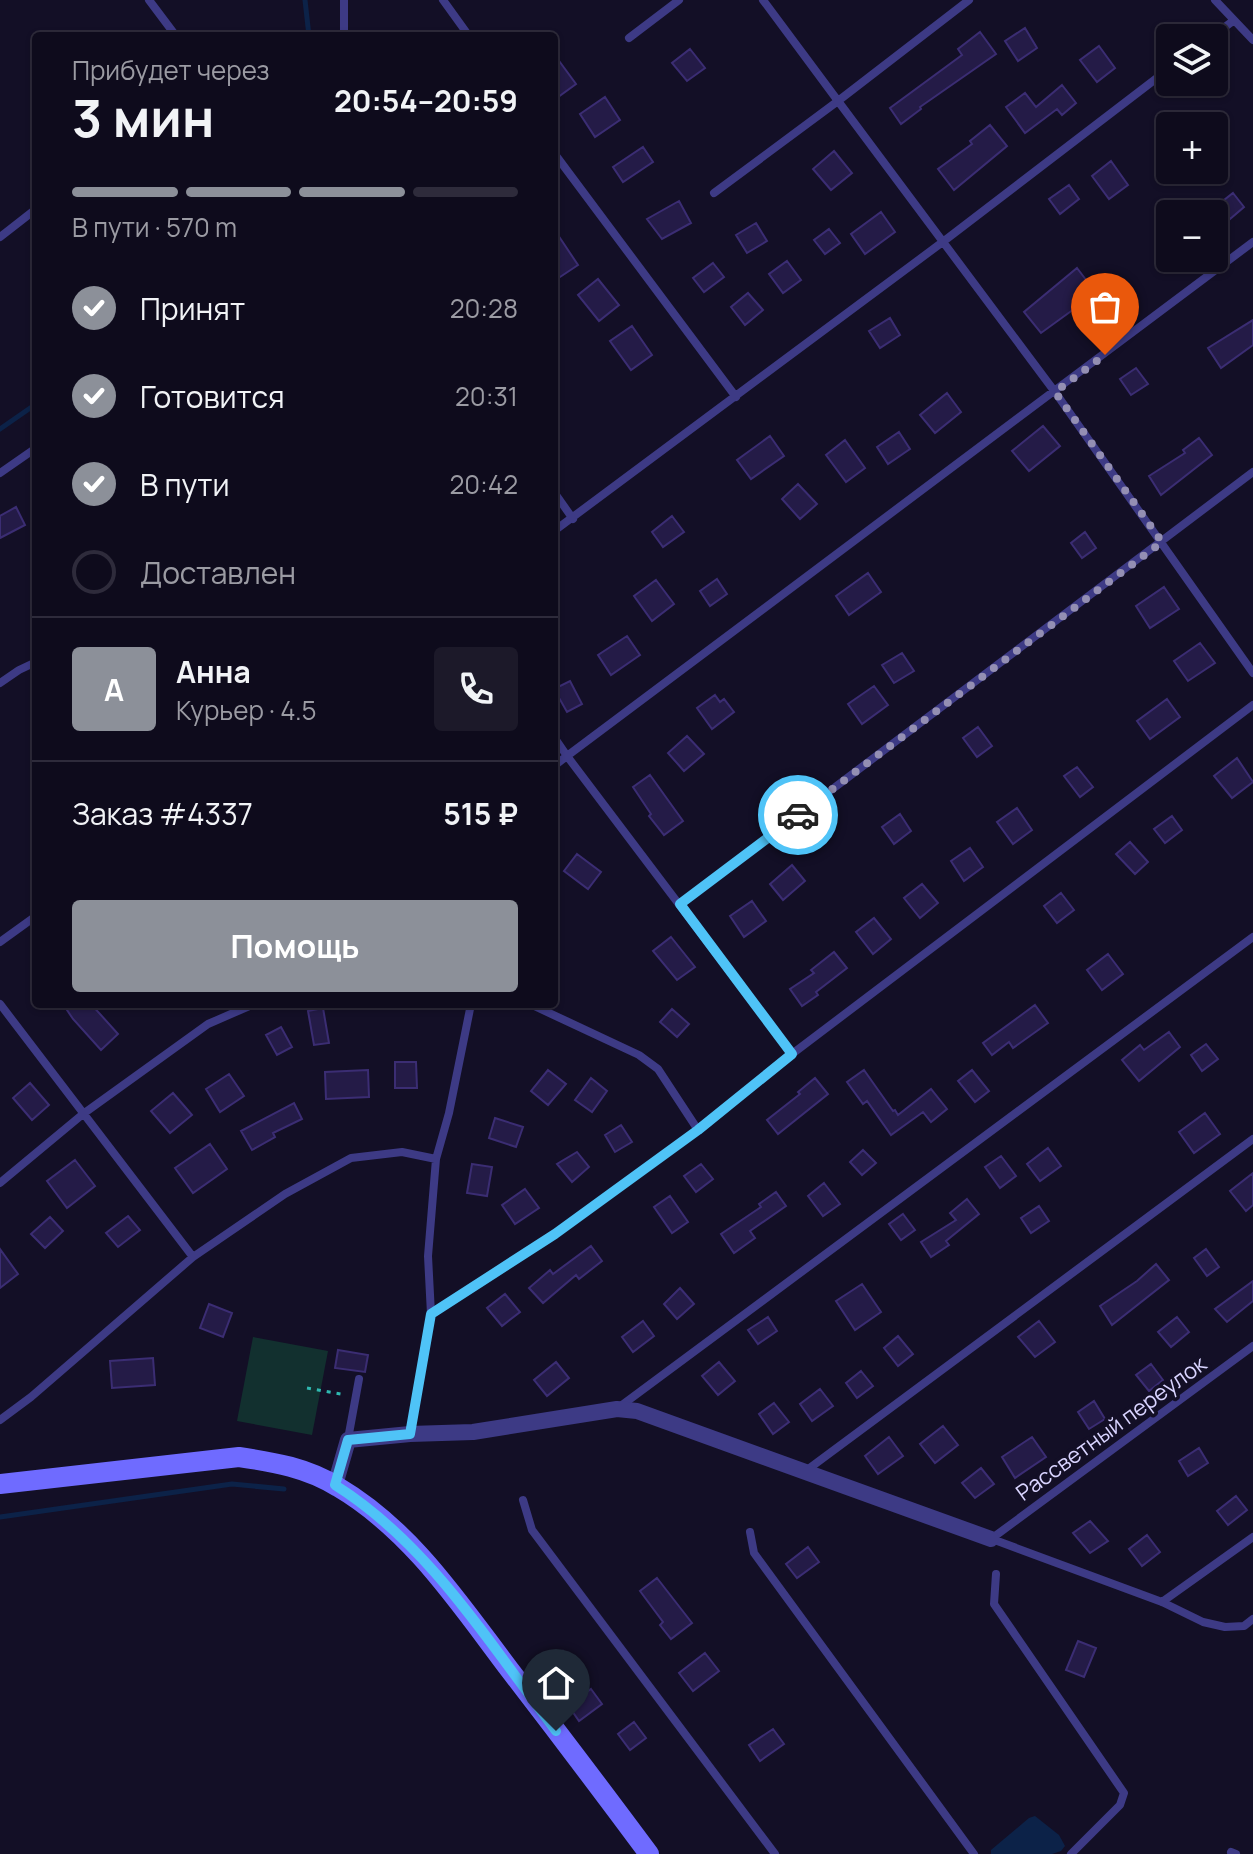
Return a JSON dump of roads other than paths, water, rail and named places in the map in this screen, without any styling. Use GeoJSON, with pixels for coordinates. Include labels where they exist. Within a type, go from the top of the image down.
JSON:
{"type":"FeatureCollection","features":[{"type":"Feature","properties":{"kind":"street"},"geometry":{"type":"LineString","coordinates":[[335,1485],[348,1440],[473,1432],[617,1409],[637,1411],[807,1470],[991,1539]]}},
{"type":"Feature","properties":{"kind":"street"},"geometry":{"type":"LineString","coordinates":[[0,1484],[239,1457],[278,1463],[311,1473],[335,1485],[397,1531],[445,1584],[649,1854]]}},
{"type":"Feature","properties":{"kind":"lane"},"geometry":{"type":"LineString","coordinates":[[149,0],[173,32]]}},
{"type":"Feature","properties":{"kind":"lane"},"geometry":{"type":"LineString","coordinates":[[344,0],[344,32]]}},
{"type":"Feature","properties":{"kind":"lane"},"geometry":{"type":"LineString","coordinates":[[443,0],[466,32]]}},
{"type":"Feature","properties":{"kind":"lane"},"geometry":{"type":"LineString","coordinates":[[629,38],[679,0]]}},
{"type":"Feature","properties":{"kind":"lane"},"geometry":{"type":"LineString","coordinates":[[763,0],[1055,392],[1253,673]]}},
{"type":"Feature","properties":{"kind":"lane"},"geometry":{"type":"LineString","coordinates":[[714,193],[969,0]]}},
{"type":"Feature","properties":{"kind":"lane"},"geometry":{"type":"LineString","coordinates":[[1215,0],[1253,40]]}},
{"type":"Feature","properties":{"kind":"lane"},"geometry":{"type":"LineString","coordinates":[[1228,25],[1233,21]]}},
{"type":"Feature","properties":{"kind":"lane"},"geometry":{"type":"LineString","coordinates":[[558,528],[1156,79]]}},
{"type":"Feature","properties":{"kind":"lane"},"geometry":{"type":"LineString","coordinates":[[558,158],[736,397]]}},
{"type":"Feature","properties":{"kind":"lane"},"geometry":{"type":"LineString","coordinates":[[0,237],[32,212]]}},
{"type":"Feature","properties":{"kind":"lane"},"geometry":{"type":"LineString","coordinates":[[558,763],[1253,242]]}},
{"type":"Feature","properties":{"kind":"lane"},"geometry":{"type":"LineString","coordinates":[[0,473],[32,451]]}},
{"type":"Feature","properties":{"kind":"lane"},"geometry":{"type":"LineString","coordinates":[[680,904],[1253,472]]}},
{"type":"Feature","properties":{"kind":"lane"},"geometry":{"type":"LineString","coordinates":[[558,498],[573,519]]}},
{"type":"Feature","properties":{"kind":"lane"},"geometry":{"type":"LineString","coordinates":[[0,683],[32,664]]}},
{"type":"Feature","properties":{"kind":"lane"},"geometry":{"type":"LineString","coordinates":[[431,1314],[555,1234],[698,1130],[792,1054],[1253,705]]}},
{"type":"Feature","properties":{"kind":"lane"},"geometry":{"type":"LineString","coordinates":[[558,743],[792,1054]]}},
{"type":"Feature","properties":{"kind":"lane"},"geometry":{"type":"LineString","coordinates":[[0,942],[32,919]]}},
{"type":"Feature","properties":{"kind":"lane"},"geometry":{"type":"LineString","coordinates":[[617,1409],[1253,937]]}},
{"type":"Feature","properties":{"kind":"lane"},"geometry":{"type":"LineString","coordinates":[[0,1004],[193,1257]]}},
{"type":"Feature","properties":{"kind":"lane"},"geometry":{"type":"LineString","coordinates":[[0,1183],[83,1114],[208,1024],[245,1008]]}},
{"type":"Feature","properties":{"kind":"lane"},"geometry":{"type":"LineString","coordinates":[[410,1434],[431,1314],[428,1256],[436,1159],[449,1113],[470,1008]]}},
{"type":"Feature","properties":{"kind":"lane"},"geometry":{"type":"LineString","coordinates":[[539,1008],[649,1062],[658,1069],[698,1130]]}},
{"type":"Feature","properties":{"kind":"lane"},"geometry":{"type":"LineString","coordinates":[[807,1470],[1253,1139]]}},
{"type":"Feature","properties":{"kind":"lane"},"geometry":{"type":"LineString","coordinates":[[0,1420],[31,1397],[193,1257],[285,1194],[351,1158],[402,1152],[436,1159]]}},
{"type":"Feature","properties":{"kind":"lane","name":"Рассветный переулок"},"geometry":{"type":"LineString","coordinates":[[991,1539],[1253,1346]]}},
{"type":"Feature","properties":{"kind":"lane"},"geometry":{"type":"LineString","coordinates":[[348,1440],[359,1379]]}},
{"type":"Feature","properties":{"kind":"lane"},"geometry":{"type":"LineString","coordinates":[[523,1500],[532,1530],[775,1854]]}},
{"type":"Feature","properties":{"kind":"lane"},"geometry":{"type":"LineString","coordinates":[[750,1532],[754,1553],[974,1854]]}},
{"type":"Feature","properties":{"kind":"lane"},"geometry":{"type":"LineString","coordinates":[[1162,1602],[1253,1537]]}},
{"type":"Feature","properties":{"kind":"lane"},"geometry":{"type":"LineString","coordinates":[[991,1539],[1162,1602],[1203,1622],[1225,1627],[1244,1626],[1253,1619]]}},
{"type":"Feature","properties":{"kind":"lane"},"geometry":{"type":"LineString","coordinates":[[996,1574],[994,1604],[1124,1793],[1120,1805],[1071,1854]]}},
{"type":"Feature","properties":{"kind":"water"},"geometry":{"type":"Polygon","coordinates":[[[1035,1816],[1059,1835],[1065,1846],[1061,1851],[1052,1854],[991,1854],[991,1850],[1035,1816]]]}},
{"type":"Feature","properties":{"kind":"waterway"},"geometry":{"type":"LineString","coordinates":[[305,0],[309,32]]}},
{"type":"Feature","properties":{"kind":"waterway"},"geometry":{"type":"LineString","coordinates":[[0,429],[32,407]]}},
{"type":"Feature","properties":{"kind":"waterway"},"geometry":{"type":"LineString","coordinates":[[0,1517],[232,1484],[284,1489]]}}]}
